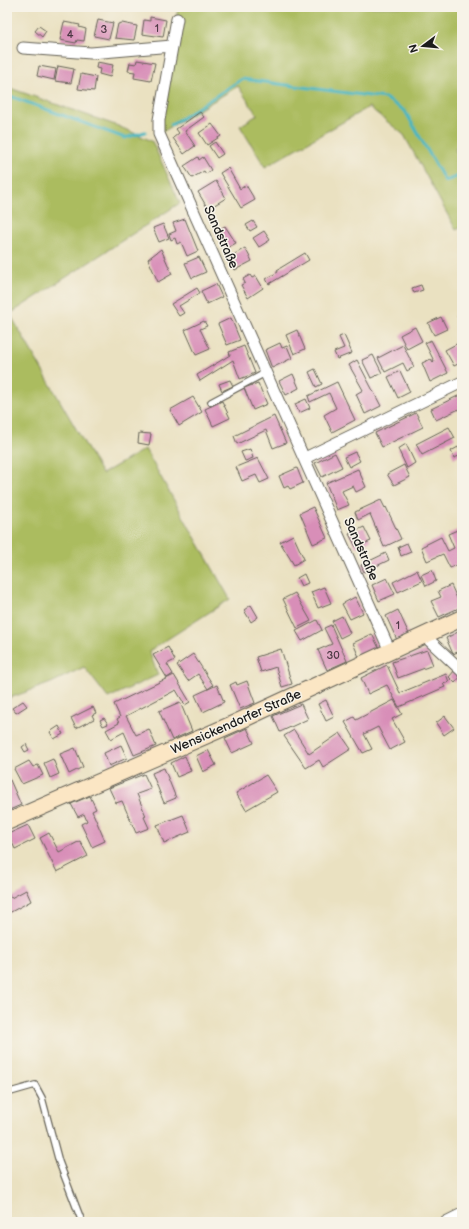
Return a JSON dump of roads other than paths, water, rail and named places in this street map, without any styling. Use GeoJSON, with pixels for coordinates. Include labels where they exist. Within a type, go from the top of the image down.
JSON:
{"type":"FeatureCollection","features":[{"type":"Feature","properties":{"kind":"main road","name":"Wensickendorfer Straße"},"geometry":{"type":"LineString","coordinates":[[7,822],[235,723],[462,618]]}},
{"type":"Feature","properties":{"kind":"street","name":"Sandstraße"},"geometry":{"type":"LineString","coordinates":[[177,19],[159,120],[159,134],[267,372],[390,651]]}},
{"type":"Feature","properties":{"kind":"street"},"geometry":{"type":"LineString","coordinates":[[22,48],[91,53],[172,46]]}},
{"type":"Feature","properties":{"kind":"street"},"geometry":{"type":"LineString","coordinates":[[305,458],[462,382]]}},
{"type":"Feature","properties":{"kind":"street"},"geometry":{"type":"LineString","coordinates":[[426,634],[430,641],[462,671]]}},
{"type":"Feature","properties":{"kind":"street"},"geometry":{"type":"LineString","coordinates":[[446,1222],[462,1214]]}},
{"type":"Feature","properties":{"kind":"lane"},"geometry":{"type":"LineString","coordinates":[[211,402],[267,372]]}},
{"type":"Feature","properties":{"kind":"lane"},"geometry":{"type":"LineString","coordinates":[[7,1093],[35,1085],[42,1098],[59,1162],[82,1222]]}},
{"type":"Feature","properties":{"kind":"waterway"},"geometry":{"type":"LineString","coordinates":[[171,125],[242,79],[385,98],[405,111],[445,181],[462,175]]}},
{"type":"Feature","properties":{"kind":"waterway"},"geometry":{"type":"LineString","coordinates":[[7,95],[125,138],[145,132]]}}]}
